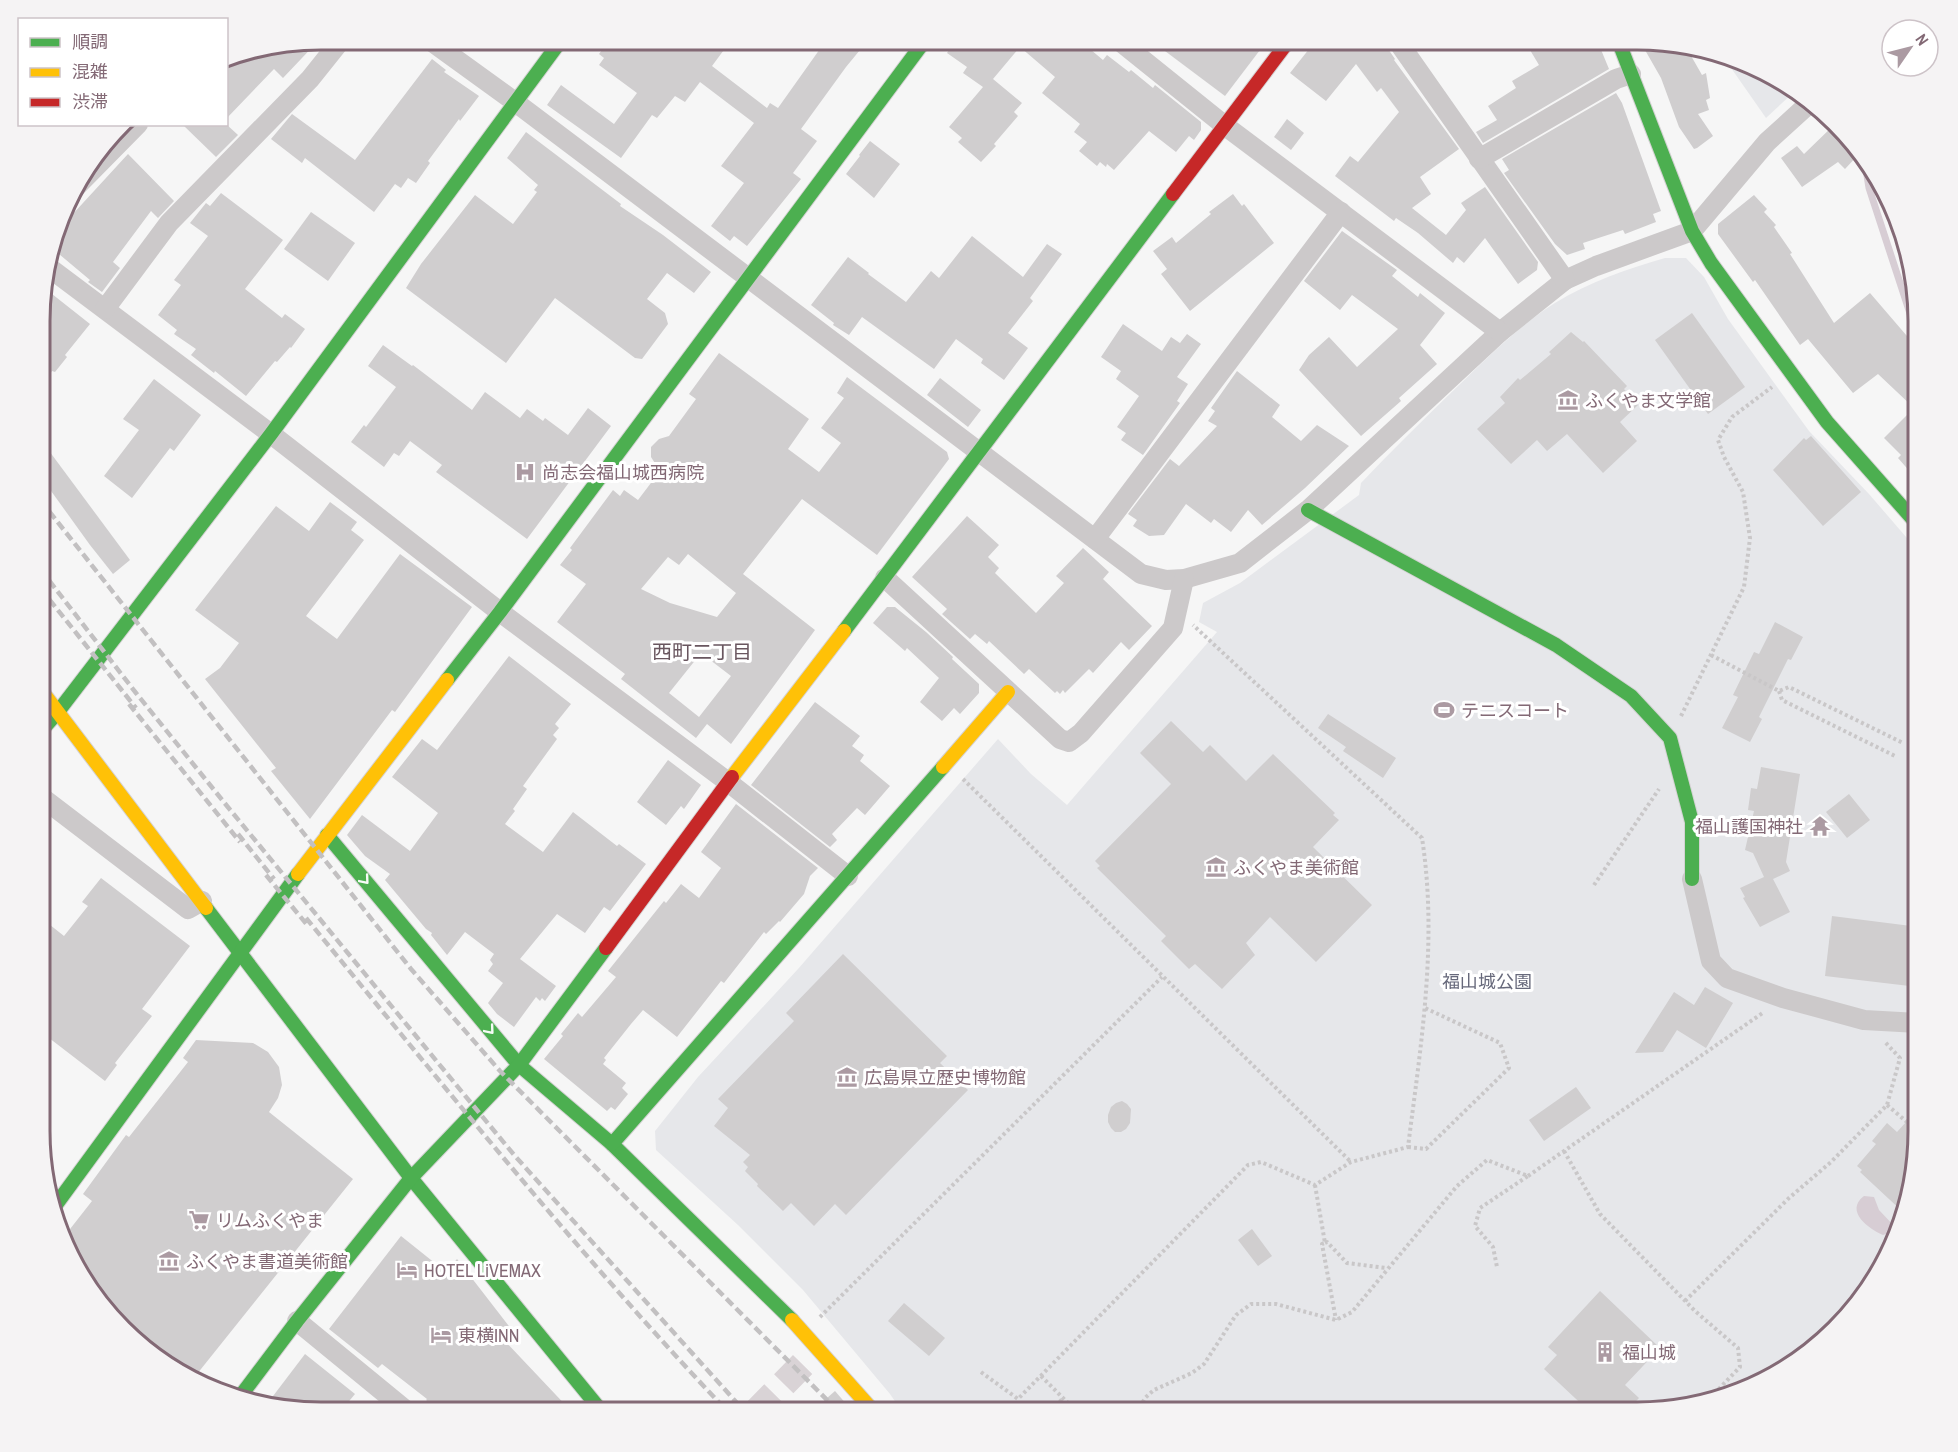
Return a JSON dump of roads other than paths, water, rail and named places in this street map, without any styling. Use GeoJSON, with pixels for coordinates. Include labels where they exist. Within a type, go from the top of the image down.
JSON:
{"type":"FeatureCollection","features":[{"type":"Feature","properties":{"kind":"street"},"geometry":{"type":"LineString","coordinates":[[105,309],[169,223],[310,79],[333,50]]}},
{"type":"Feature","properties":{"kind":"street"},"geometry":{"type":"LineString","coordinates":[[443,50],[1141,574],[1166,580],[1184,579],[1240,563],[1308,510],[1500,332],[1565,280],[1596,266],[1692,231],[1767,142],[1806,108]]}},
{"type":"Feature","properties":{"kind":"street"},"geometry":{"type":"LineString","coordinates":[[50,720],[271,434],[554,50]]}},
{"type":"Feature","properties":{"kind":"street"},"geometry":{"type":"LineString","coordinates":[[59,1201],[327,835],[501,612],[918,50]]}},
{"type":"Feature","properties":{"kind":"street"},"geometry":{"type":"LineString","coordinates":[[1131,50],[1224,125],[1500,332]]}},
{"type":"Feature","properties":{"kind":"street"},"geometry":{"type":"LineString","coordinates":[[244,1391],[411,1178],[519,1065],[728,782],[885,578],[1282,50]]}},
{"type":"Feature","properties":{"kind":"street"},"geometry":{"type":"LineString","coordinates":[[1404,50],[1565,280]]}},
{"type":"Feature","properties":{"kind":"street"},"geometry":{"type":"LineString","coordinates":[[1622,50],[1692,231],[1711,263],[1827,422],[1908,514]]}},
{"type":"Feature","properties":{"kind":"street"},"geometry":{"type":"LineString","coordinates":[[1479,159],[1616,79],[1631,74]]}},
{"type":"Feature","properties":{"kind":"street"},"geometry":{"type":"LineString","coordinates":[[105,155],[117,142]]}},
{"type":"Feature","properties":{"kind":"street"},"geometry":{"type":"LineString","coordinates":[[1095,539],[1341,212]]}},
{"type":"Feature","properties":{"kind":"street"},"geometry":{"type":"LineString","coordinates":[[54,271],[728,782],[848,876]]}},
{"type":"Feature","properties":{"kind":"street"},"geometry":{"type":"LineString","coordinates":[[1308,510],[1556,645],[1631,696],[1670,738],[1692,822],[1692,879],[1711,961],[1727,978],[1783,998],[1864,1020],[1908,1022]]}},
{"type":"Feature","properties":{"kind":"street"},"geometry":{"type":"LineString","coordinates":[[885,578],[1060,739],[1070,742],[1082,733],[1173,628],[1184,579]]}},
{"type":"Feature","properties":{"kind":"street"},"geometry":{"type":"LineString","coordinates":[[612,1144],[1008,692]]}},
{"type":"Feature","properties":{"kind":"street"},"geometry":{"type":"LineString","coordinates":[[50,703],[411,1178],[594,1402]]}},
{"type":"Feature","properties":{"kind":"street"},"geometry":{"type":"LineString","coordinates":[[50,804],[188,909],[202,901]]}},
{"type":"Feature","properties":{"kind":"street"},"geometry":{"type":"LineString","coordinates":[[327,835],[519,1065],[612,1144],[805,1333],[866,1402]]}},
{"type":"Feature","properties":{"kind":"street"},"geometry":{"type":"LineString","coordinates":[[297,1321],[396,1402]]}},
{"type":"Feature","properties":{"kind":"street"},"geometry":{"type":"LineString","coordinates":[[807,1360],[819,1348]]}},
{"type":"Feature","properties":{"kind":"waterway"},"geometry":{"type":"LineString","coordinates":[[1867,177],[1908,307]]}},
{"type":"Feature","properties":{"kind":"tunnel"},"geometry":{"type":"LineString","coordinates":[[766,1402],[807,1360]]}},
{"type":"Feature","properties":{"kind":"railway"},"geometry":{"type":"LineString","coordinates":[[50,512],[411,969],[500,1071],[829,1402]]}},
{"type":"Feature","properties":{"kind":"railway"},"geometry":{"type":"LineString","coordinates":[[50,582],[227,806],[515,1156],[736,1402]]}},
{"type":"Feature","properties":{"kind":"railway"},"geometry":{"type":"LineString","coordinates":[[50,600],[136,708]]}},
{"type":"Feature","properties":{"kind":"railway"},"geometry":{"type":"LineString","coordinates":[[129,704],[240,842]]}},
{"type":"Feature","properties":{"kind":"railway"},"geometry":{"type":"LineString","coordinates":[[238,834],[274,879]]}},
{"type":"Feature","properties":{"kind":"railway"},"geometry":{"type":"LineString","coordinates":[[266,875],[308,926]]}},
{"type":"Feature","properties":{"kind":"railway"},"geometry":{"type":"LineString","coordinates":[[306,918],[566,1231],[719,1402]]}},
{"type":"Feature","properties":{"kind":"place","name":"ふくやま文学館"},"geometry":{"type":"Point","coordinates":[1568,400]}},
{"type":"Feature","properties":{"kind":"place","name":"尚志会福山城西病院"},"geometry":{"type":"Point","coordinates":[525,472]}},
{"type":"Feature","properties":{"kind":"place","name":"テニスコート"},"geometry":{"type":"Point","coordinates":[1444,710]}},
{"type":"Feature","properties":{"kind":"place","name":"福山護国神社"},"geometry":{"type":"Point","coordinates":[1820,826]}},
{"type":"Feature","properties":{"kind":"place","name":"ふくやま美術館"},"geometry":{"type":"Point","coordinates":[1216,867]}},
{"type":"Feature","properties":{"kind":"place","name":"広島県立歴史博物館"},"geometry":{"type":"Point","coordinates":[847,1077]}},
{"type":"Feature","properties":{"kind":"place","name":"リムふくやま"},"geometry":{"type":"Point","coordinates":[199,1220]}},
{"type":"Feature","properties":{"kind":"place","name":"ふくやま書道美術館"},"geometry":{"type":"Point","coordinates":[169,1261]}},
{"type":"Feature","properties":{"kind":"place","name":"HOTEL LiVEMAX"},"geometry":{"type":"Point","coordinates":[407,1270]}},
{"type":"Feature","properties":{"kind":"place","name":"東横INN"},"geometry":{"type":"Point","coordinates":[441,1335]}},
{"type":"Feature","properties":{"kind":"place","name":"福山城"},"geometry":{"type":"Point","coordinates":[1605,1352]}},
{"type":"Feature","properties":{"kind":"district","name":"西町二丁目"},"geometry":{"type":"Point","coordinates":[702,651]}},
{"type":"Feature","properties":{"kind":"park label","name":"福山城公園"},"geometry":{"type":"Point","coordinates":[1487,981]}}]}
